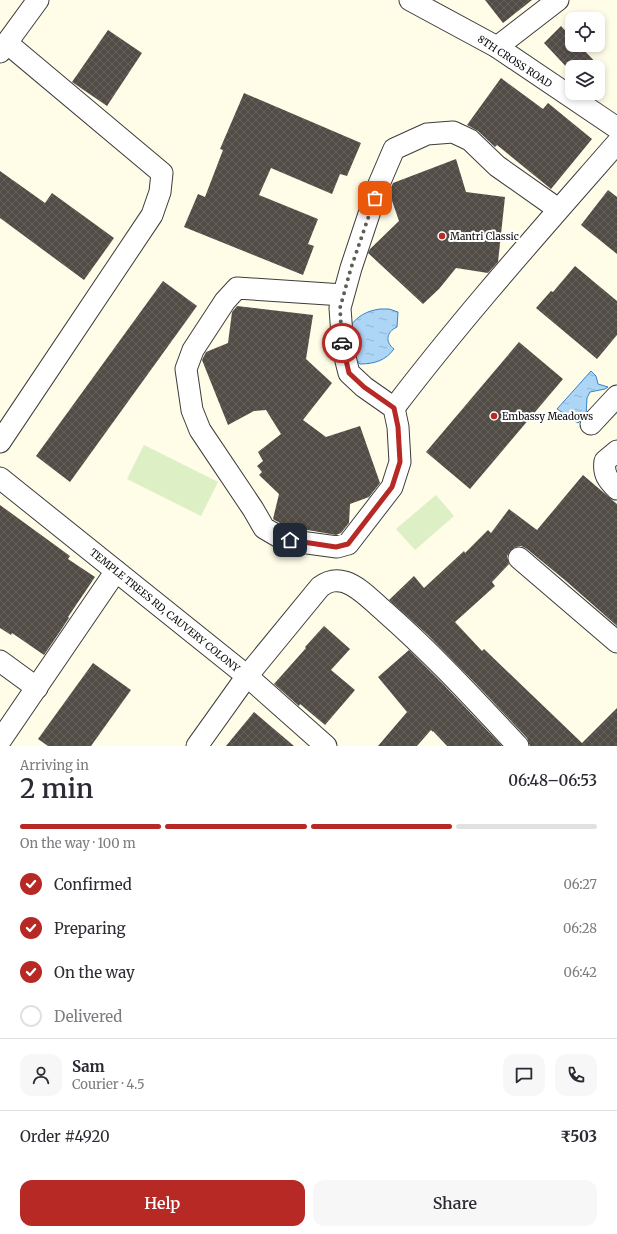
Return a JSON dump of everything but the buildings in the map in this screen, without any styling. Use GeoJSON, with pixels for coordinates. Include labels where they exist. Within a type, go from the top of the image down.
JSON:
{"type":"FeatureCollection","features":[{"type":"Feature","properties":{"kind":"street"},"geometry":{"type":"LineString","coordinates":[[0,442],[152,215],[160,192],[162,172],[3,48],[38,0]]}},
{"type":"Feature","properties":{"kind":"street","name":"8TH CROSS ROAD"},"geometry":{"type":"LineString","coordinates":[[410,0],[497,47],[617,128]]}},
{"type":"Feature","properties":{"kind":"street"},"geometry":{"type":"LineString","coordinates":[[497,47],[558,0]]}},
{"type":"Feature","properties":{"kind":"street"},"geometry":{"type":"LineString","coordinates":[[343,295],[237,288],[225,301],[193,350],[186,369],[192,410],[200,430],[264,528],[281,538],[336,547],[348,544],[392,487],[400,462],[398,427],[394,408],[364,387],[349,373],[343,349],[340,308],[351,268],[379,184],[394,149],[427,134],[452,132],[470,140],[497,166],[558,209]]}},
{"type":"Feature","properties":{"kind":"street"},"geometry":{"type":"LineString","coordinates":[[394,408],[448,338],[558,209],[617,143]]}},
{"type":"Feature","properties":{"kind":"street"},"geometry":{"type":"LineString","coordinates":[[591,424],[617,396]]}},
{"type":"Feature","properties":{"kind":"street"},"geometry":{"type":"LineString","coordinates":[[617,451],[605,461],[603,470],[609,481],[617,488]]}},
{"type":"Feature","properties":{"kind":"street","name":"TEMPLE TREES RD, CAUVERY COLONY"},"geometry":{"type":"LineString","coordinates":[[0,478],[248,676],[326,746]]}},
{"type":"Feature","properties":{"kind":"street"},"geometry":{"type":"LineString","coordinates":[[519,558],[617,642]]}},
{"type":"Feature","properties":{"kind":"street"},"geometry":{"type":"LineString","coordinates":[[0,741],[116,571]]}},
{"type":"Feature","properties":{"kind":"street"},"geometry":{"type":"LineString","coordinates":[[197,746],[248,676],[320,587],[326,582],[335,580],[346,582],[357,588],[410,634],[518,746]]}},
{"type":"Feature","properties":{"kind":"street"},"geometry":{"type":"LineString","coordinates":[[0,661],[37,688]]}},
{"type":"Feature","properties":{"kind":"green space"},"geometry":{"type":"Polygon","coordinates":[[[144,445],[218,482],[201,516],[127,479],[144,445]]]}},
{"type":"Feature","properties":{"kind":"green space"},"geometry":{"type":"Polygon","coordinates":[[[436,495],[454,516],[415,550],[396,529],[436,495]]]}},
{"type":"Feature","properties":{"kind":"water"},"geometry":{"type":"Polygon","coordinates":[[[380,309],[389,309],[398,312],[397,327],[393,329],[388,337],[389,343],[394,349],[380,361],[360,364],[354,359],[349,327],[363,315],[380,309]]]}},
{"type":"Feature","properties":{"kind":"water"},"geometry":{"type":"Polygon","coordinates":[[[591,371],[596,376],[598,384],[608,387],[590,392],[587,398],[586,415],[578,423],[557,409],[591,371]]]}},
{"type":"Feature","properties":{"kind":"way so far"},"geometry":{"type":"LineString","coordinates":[[342,343],[340,308],[351,268],[375,198]]}},
{"type":"Feature","properties":{"kind":"place","name":"Mantri Classic"},"geometry":{"type":"Point","coordinates":[442,236]}},
{"type":"Feature","properties":{"kind":"place","name":"Embassy Meadows"},"geometry":{"type":"Point","coordinates":[494,416]}},
{"type":"Feature","properties":{"kind":"route"},"geometry":{"type":"LineString","coordinates":[[290,540],[336,547],[348,544],[392,487],[400,462],[398,427],[394,408],[364,387],[349,373],[342,343]]}}]}
